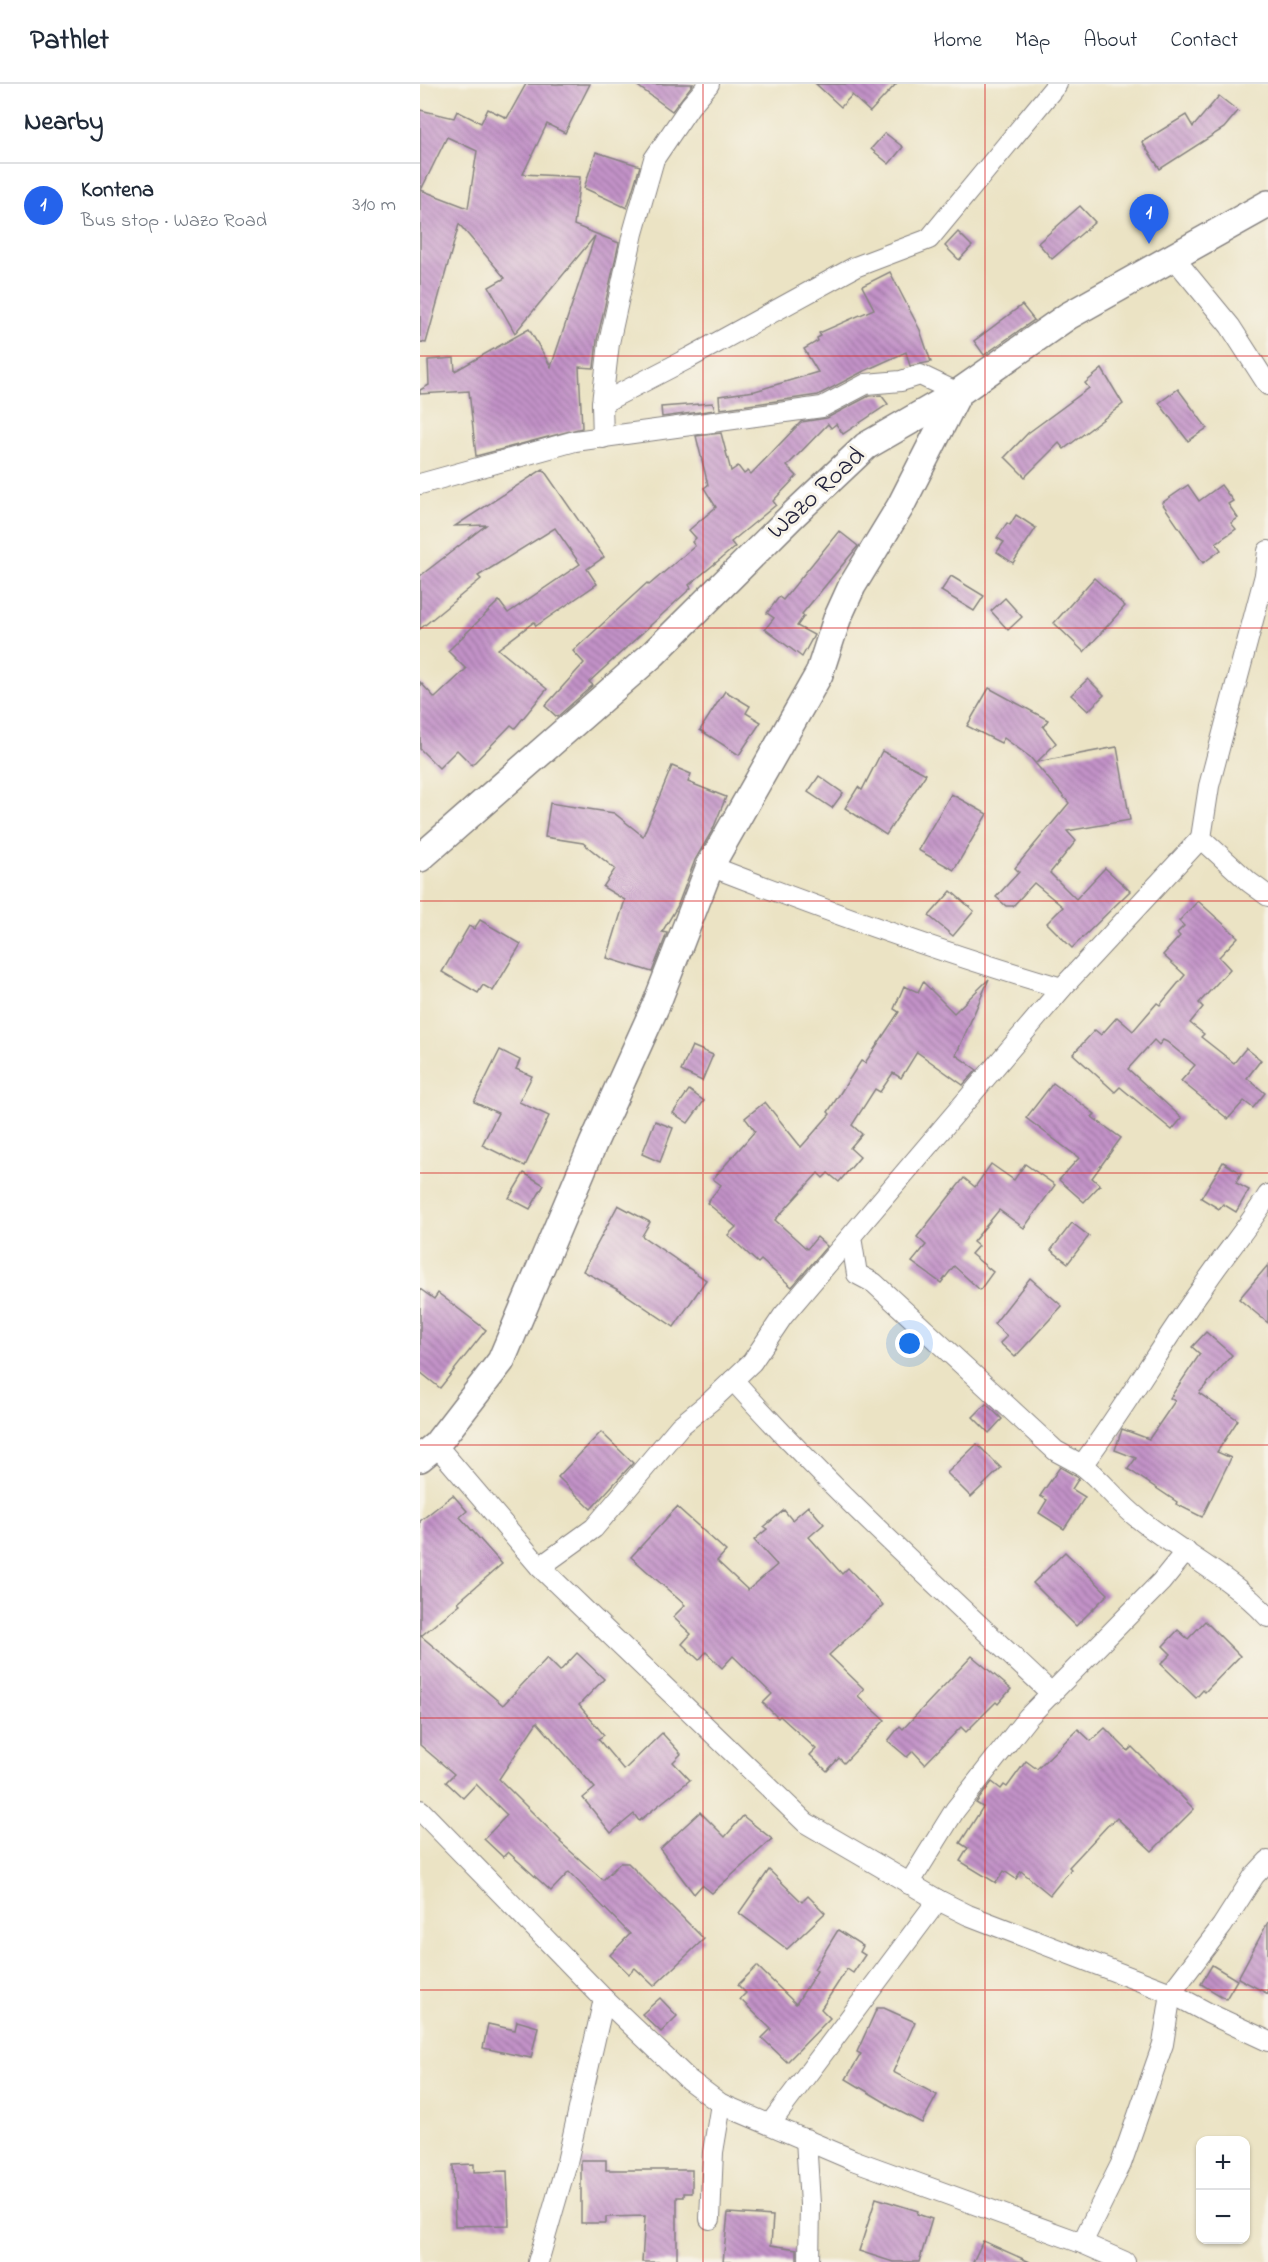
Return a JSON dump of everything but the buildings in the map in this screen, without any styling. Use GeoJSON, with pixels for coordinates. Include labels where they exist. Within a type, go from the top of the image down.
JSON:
{"type":"FeatureCollection","features":[{"type":"Feature","properties":{"kind":"street"},"geometry":{"type":"LineString","coordinates":[[603,438],[602,403],[609,343],[621,283],[654,159],[690,106],[709,84]]}},
{"type":"Feature","properties":{"kind":"street"},"geometry":{"type":"LineString","coordinates":[[602,403],[699,353],[855,267],[929,239],[1057,84]]}},
{"type":"Feature","properties":{"kind":"street","name":"Wazo Road"},"geometry":{"type":"LineString","coordinates":[[420,858],[653,654],[866,446],[958,393],[1068,316],[1268,204]]}},
{"type":"Feature","properties":{"kind":"street"},"geometry":{"type":"LineString","coordinates":[[1174,258],[1230,326],[1268,385]]}},
{"type":"Feature","properties":{"kind":"street"},"geometry":{"type":"LineString","coordinates":[[420,484],[575,441],[822,407],[866,384],[900,381],[920,375],[958,393],[900,507],[852,586],[837,619],[819,674],[710,866],[656,1005],[593,1144],[501,1361],[428,1451],[540,1567],[806,1823],[909,1884],[968,1915],[1171,1993],[1268,2041]]}},
{"type":"Feature","properties":{"kind":"street"},"geometry":{"type":"LineString","coordinates":[[540,1567],[594,1528],[680,1426],[712,1400],[752,1362],[783,1316],[1062,988],[1202,838],[1209,786],[1265,575],[1268,551]]}},
{"type":"Feature","properties":{"kind":"street"},"geometry":{"type":"LineString","coordinates":[[1202,838],[1249,882],[1268,896]]}},
{"type":"Feature","properties":{"kind":"street"},"geometry":{"type":"LineString","coordinates":[[710,866],[872,928],[973,962],[1062,988]]}},
{"type":"Feature","properties":{"kind":"street"},"geometry":{"type":"LineString","coordinates":[[1082,1465],[1201,1288],[1263,1220],[1268,1195]]}},
{"type":"Feature","properties":{"kind":"street"},"geometry":{"type":"LineString","coordinates":[[851,1237],[857,1274],[874,1284],[1056,1452],[1082,1465],[1138,1519],[1256,1603],[1268,1617]]}},
{"type":"Feature","properties":{"kind":"street"},"geometry":{"type":"LineString","coordinates":[[733,1380],[773,1426],[1052,1694]]}},
{"type":"Feature","properties":{"kind":"street"},"geometry":{"type":"LineString","coordinates":[[909,1884],[954,1810],[1028,1717],[1161,1582],[1186,1551]]}},
{"type":"Feature","properties":{"kind":"street"},"geometry":{"type":"LineString","coordinates":[[420,1810],[604,1999],[689,2080],[721,2104],[853,2160],[1082,2243],[1125,2262]]}},
{"type":"Feature","properties":{"kind":"street"},"geometry":{"type":"LineString","coordinates":[[1082,2243],[1121,2164],[1163,2044],[1171,1993],[1222,1926],[1254,1876],[1268,1861]]}},
{"type":"Feature","properties":{"kind":"street"},"geometry":{"type":"LineString","coordinates":[[770,2124],[938,1900]]}},
{"type":"Feature","properties":{"kind":"street"},"geometry":{"type":"LineString","coordinates":[[538,2262],[567,2162],[604,1999]]}},
{"type":"Feature","properties":{"kind":"street"},"geometry":{"type":"LineString","coordinates":[[710,2219],[713,2152],[721,2104]]}},
{"type":"Feature","properties":{"kind":"street"},"geometry":{"type":"LineString","coordinates":[[806,2139],[810,2204],[809,2262]]}},
{"type":"Feature","properties":{"kind":"place","name":"Kontena"},"geometry":{"type":"Point","coordinates":[1149,244]}}]}
